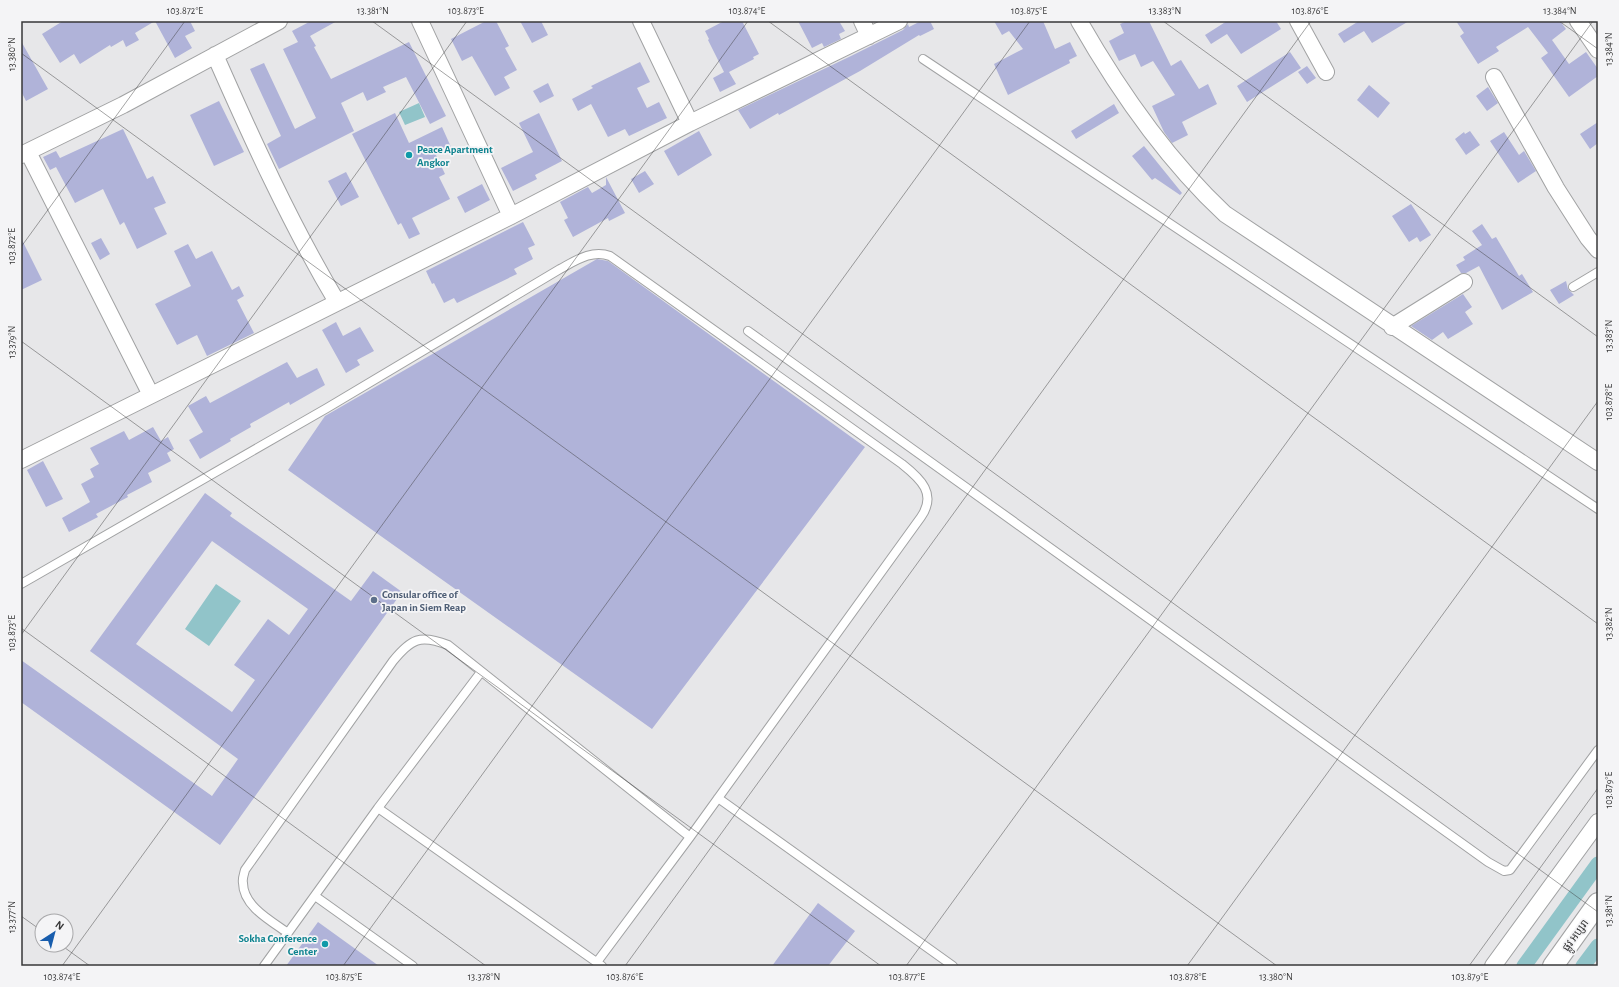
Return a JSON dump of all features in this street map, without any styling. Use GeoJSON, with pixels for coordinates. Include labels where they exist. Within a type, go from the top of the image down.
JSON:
{"type":"FeatureCollection","features":[{"type":"Feature","properties":{"kind":"street"},"geometry":{"type":"LineString","coordinates":[[150,395],[25,153],[123,105],[279,21]]}},
{"type":"Feature","properties":{"kind":"street"},"geometry":{"type":"LineString","coordinates":[[420,21],[511,216]]}},
{"type":"Feature","properties":{"kind":"street"},"geometry":{"type":"LineString","coordinates":[[641,21],[690,123]]}},
{"type":"Feature","properties":{"kind":"street"},"geometry":{"type":"LineString","coordinates":[[862,21],[869,36]]}},
{"type":"Feature","properties":{"kind":"street"},"geometry":{"type":"LineString","coordinates":[[21,460],[511,216],[690,123],[899,21]]}},
{"type":"Feature","properties":{"kind":"street"},"geometry":{"type":"LineString","coordinates":[[1079,21],[1120,89],[1204,194],[1225,214],[1392,327],[1598,462]]}},
{"type":"Feature","properties":{"kind":"street"},"geometry":{"type":"LineString","coordinates":[[1298,21],[1326,72]]}},
{"type":"Feature","properties":{"kind":"street"},"geometry":{"type":"LineString","coordinates":[[1578,21],[1598,50]]}},
{"type":"Feature","properties":{"kind":"street"},"geometry":{"type":"LineString","coordinates":[[215,56],[266,168],[316,267],[337,302]]}},
{"type":"Feature","properties":{"kind":"street"},"geometry":{"type":"LineString","coordinates":[[1494,78],[1556,188],[1588,238],[1598,250]]}},
{"type":"Feature","properties":{"kind":"street"},"geometry":{"type":"LineString","coordinates":[[1392,327],[1464,282]]}},
{"type":"Feature","properties":{"kind":"street"},"geometry":{"type":"LineString","coordinates":[[1493,966],[1598,822]]}},
{"type":"Feature","properties":{"kind":"street","name":"ផ្លូវ អប្សរា"},"geometry":{"type":"LineString","coordinates":[[1553,966],[1598,903]]}},
{"type":"Feature","properties":{"kind":"lane"},"geometry":{"type":"LineString","coordinates":[[923,59],[1598,508]]}},
{"type":"Feature","properties":{"kind":"lane"},"geometry":{"type":"LineString","coordinates":[[21,584],[327,408],[560,269],[581,258],[598,253],[610,256],[902,464],[915,474],[926,490],[928,499],[925,510],[599,964],[378,808]]}},
{"type":"Feature","properties":{"kind":"lane"},"geometry":{"type":"LineString","coordinates":[[1574,287],[1598,272]]}},
{"type":"Feature","properties":{"kind":"lane"},"geometry":{"type":"LineString","coordinates":[[748,331],[1488,862],[1504,871],[1510,870],[1598,750]]}},
{"type":"Feature","properties":{"kind":"lane"},"geometry":{"type":"LineString","coordinates":[[288,933],[263,914],[247,899],[243,883],[245,870],[393,661],[405,646],[420,638],[432,639],[448,645],[690,837]]}},
{"type":"Feature","properties":{"kind":"lane"},"geometry":{"type":"LineString","coordinates":[[264,966],[378,808],[481,672]]}},
{"type":"Feature","properties":{"kind":"lane"},"geometry":{"type":"LineString","coordinates":[[718,798],[953,966]]}},
{"type":"Feature","properties":{"kind":"lane"},"geometry":{"type":"LineString","coordinates":[[315,896],[413,966]]}},
{"type":"Feature","properties":{"kind":"water"},"geometry":{"type":"Polygon","coordinates":[[[419,103],[425,117],[405,125],[399,112],[419,103]]]}},
{"type":"Feature","properties":{"kind":"water"},"geometry":{"type":"Polygon","coordinates":[[[216,584],[241,601],[209,646],[185,629],[216,584]]]}},
{"type":"Feature","properties":{"kind":"building"},"geometry":{"type":"Polygon","coordinates":[[[63,21],[155,21],[135,33],[139,40],[126,47],[123,40],[111,47],[110,45],[80,64],[74,54],[60,63],[42,34],[63,21]]]}},
{"type":"Feature","properties":{"kind":"building"},"geometry":{"type":"Polygon","coordinates":[[[155,21],[190,21],[195,31],[185,36],[192,48],[175,58],[155,21]]]}},
{"type":"Feature","properties":{"kind":"building"},"geometry":{"type":"Polygon","coordinates":[[[311,21],[337,21],[310,36],[316,46],[314,47],[331,79],[409,42],[446,116],[430,124],[406,77],[383,87],[386,92],[367,101],[363,92],[341,103],[354,131],[279,169],[267,144],[281,136],[250,69],[264,63],[295,129],[316,118],[283,49],[298,42],[292,31],[311,21]]]}},
{"type":"Feature","properties":{"kind":"building"},"geometry":{"type":"Polygon","coordinates":[[[486,21],[496,21],[509,46],[505,48],[517,70],[504,77],[510,88],[495,96],[472,56],[462,61],[451,39],[486,21]]]}},
{"type":"Feature","properties":{"kind":"building"},"geometry":{"type":"Polygon","coordinates":[[[520,21],[541,21],[548,35],[532,43],[520,21]]]}},
{"type":"Feature","properties":{"kind":"building"},"geometry":{"type":"Polygon","coordinates":[[[724,21],[742,21],[759,54],[753,57],[754,59],[729,72],[736,84],[720,92],[713,78],[724,72],[705,31],[724,21]]]}},
{"type":"Feature","properties":{"kind":"building"},"geometry":{"type":"Polygon","coordinates":[[[798,21],[839,21],[845,31],[839,34],[841,39],[824,47],[822,43],[812,48],[798,21]]]}},
{"type":"Feature","properties":{"kind":"building"},"geometry":{"type":"Polygon","coordinates":[[[921,21],[930,21],[934,29],[920,36],[919,35],[860,71],[779,115],[778,113],[750,129],[738,110],[903,30],[908,24],[909,27],[921,21]]]}},
{"type":"Feature","properties":{"kind":"building"},"geometry":{"type":"Polygon","coordinates":[[[994,21],[1043,21],[1055,49],[1070,42],[1077,56],[1069,60],[1070,63],[1008,95],[994,64],[1023,49],[1009,31],[1002,35],[994,21]]]}},
{"type":"Feature","properties":{"kind":"building"},"geometry":{"type":"Polygon","coordinates":[[[1127,21],[1149,21],[1171,66],[1181,60],[1199,89],[1208,84],[1217,104],[1182,122],[1188,135],[1172,143],[1164,132],[1152,106],[1175,95],[1153,61],[1141,67],[1135,54],[1119,61],[1109,41],[1124,33],[1120,24],[1127,21]]]}},
{"type":"Feature","properties":{"kind":"building"},"geometry":{"type":"Polygon","coordinates":[[[1227,21],[1276,21],[1281,29],[1241,54],[1227,34],[1211,44],[1205,35],[1227,21]]]}},
{"type":"Feature","properties":{"kind":"building"},"geometry":{"type":"Polygon","coordinates":[[[1359,21],[1409,21],[1372,43],[1364,31],[1344,43],[1338,34],[1359,21]]]}},
{"type":"Feature","properties":{"kind":"building"},"geometry":{"type":"Polygon","coordinates":[[[1456,21],[1560,21],[1566,29],[1552,40],[1569,64],[1586,52],[1598,69],[1598,76],[1569,97],[1541,58],[1548,53],[1528,27],[1496,47],[1499,51],[1478,64],[1460,36],[1464,33],[1456,21]]]}},
{"type":"Feature","properties":{"kind":"building"},"geometry":{"type":"Polygon","coordinates":[[[21,41],[48,89],[26,101],[21,91],[21,41]]]}},
{"type":"Feature","properties":{"kind":"building"},"geometry":{"type":"Polygon","coordinates":[[[1290,52],[1301,68],[1247,102],[1237,86],[1290,52]]]}},
{"type":"Feature","properties":{"kind":"building"},"geometry":{"type":"Polygon","coordinates":[[[640,62],[650,82],[637,88],[647,108],[659,102],[667,118],[629,136],[625,129],[608,137],[591,104],[578,111],[572,99],[593,88],[591,86],[640,62]]]}},
{"type":"Feature","properties":{"kind":"building"},"geometry":{"type":"Polygon","coordinates":[[[1307,66],[1316,78],[1307,84],[1298,72],[1307,66]]]}},
{"type":"Feature","properties":{"kind":"building"},"geometry":{"type":"Polygon","coordinates":[[[548,83],[554,96],[540,103],[533,91],[548,83]]]}},
{"type":"Feature","properties":{"kind":"building"},"geometry":{"type":"Polygon","coordinates":[[[1369,85],[1390,103],[1378,118],[1357,100],[1369,85]]]}},
{"type":"Feature","properties":{"kind":"building"},"geometry":{"type":"Polygon","coordinates":[[[1488,87],[1498,103],[1487,111],[1476,96],[1488,87]]]}},
{"type":"Feature","properties":{"kind":"building"},"geometry":{"type":"Polygon","coordinates":[[[219,101],[244,152],[214,166],[190,115],[219,101]]]}},
{"type":"Feature","properties":{"kind":"building"},"geometry":{"type":"Polygon","coordinates":[[[1114,104],[1119,113],[1076,139],[1071,131],[1114,104]]]}},
{"type":"Feature","properties":{"kind":"building"},"geometry":{"type":"Polygon","coordinates":[[[395,113],[409,143],[442,127],[451,147],[436,155],[445,174],[439,177],[450,199],[412,218],[420,234],[409,239],[401,223],[398,225],[352,134],[395,113]]]}},
{"type":"Feature","properties":{"kind":"building"},"geometry":{"type":"Polygon","coordinates":[[[539,113],[562,161],[535,175],[537,179],[513,191],[501,168],[533,152],[519,123],[539,113]]]}},
{"type":"Feature","properties":{"kind":"building"},"geometry":{"type":"Polygon","coordinates":[[[1598,122],[1598,143],[1590,149],[1580,134],[1598,122]]]}},
{"type":"Feature","properties":{"kind":"building"},"geometry":{"type":"Polygon","coordinates":[[[123,129],[147,179],[153,176],[166,203],[154,208],[167,234],[137,249],[124,222],[120,225],[103,189],[75,203],[56,167],[50,170],[43,157],[56,151],[60,158],[123,129]]]}},
{"type":"Feature","properties":{"kind":"building"},"geometry":{"type":"Polygon","coordinates":[[[699,131],[712,155],[678,176],[664,151],[699,131]]]}},
{"type":"Feature","properties":{"kind":"building"},"geometry":{"type":"Polygon","coordinates":[[[1470,131],[1480,145],[1466,155],[1455,139],[1464,132],[1465,134],[1470,131]]]}},
{"type":"Feature","properties":{"kind":"building"},"geometry":{"type":"Polygon","coordinates":[[[1504,132],[1519,155],[1524,151],[1536,171],[1518,183],[1490,141],[1504,132]]]}},
{"type":"Feature","properties":{"kind":"building"},"geometry":{"type":"Polygon","coordinates":[[[1144,146],[1182,193],[1180,195],[1155,178],[1152,180],[1132,156],[1144,146]]]}},
{"type":"Feature","properties":{"kind":"building"},"geometry":{"type":"Polygon","coordinates":[[[645,171],[654,184],[639,193],[631,179],[645,171]]]}},
{"type":"Feature","properties":{"kind":"building"},"geometry":{"type":"Polygon","coordinates":[[[346,172],[359,197],[341,206],[328,181],[346,172]]]}},
{"type":"Feature","properties":{"kind":"building"},"geometry":{"type":"Polygon","coordinates":[[[606,177],[625,213],[609,221],[608,218],[573,237],[564,220],[568,218],[560,202],[588,187],[592,193],[606,185],[606,177]]]}},
{"type":"Feature","properties":{"kind":"building"},"geometry":{"type":"Polygon","coordinates":[[[482,184],[490,200],[465,213],[457,197],[482,184]]]}},
{"type":"Feature","properties":{"kind":"building"},"geometry":{"type":"Polygon","coordinates":[[[1411,204],[1431,235],[1420,242],[1417,237],[1409,242],[1392,216],[1411,204]]]}},
{"type":"Feature","properties":{"kind":"building"},"geometry":{"type":"Polygon","coordinates":[[[523,222],[535,245],[528,248],[533,259],[514,269],[517,274],[457,303],[454,298],[444,303],[426,271],[523,222]]]}},
{"type":"Feature","properties":{"kind":"building"},"geometry":{"type":"Polygon","coordinates":[[[1482,224],[1492,239],[1496,237],[1519,276],[1522,274],[1533,292],[1502,310],[1479,266],[1466,273],[1461,273],[1456,265],[1465,260],[1463,257],[1482,245],[1472,231],[1482,224]]]}},
{"type":"Feature","properties":{"kind":"building"},"geometry":{"type":"Polygon","coordinates":[[[21,238],[42,280],[21,290],[21,238]]]}},
{"type":"Feature","properties":{"kind":"building"},"geometry":{"type":"Polygon","coordinates":[[[101,238],[110,254],[100,260],[91,243],[101,238]]]}},
{"type":"Feature","properties":{"kind":"building"},"geometry":{"type":"Polygon","coordinates":[[[188,244],[196,259],[212,251],[232,290],[239,286],[244,296],[237,300],[254,333],[207,356],[197,335],[177,345],[155,304],[191,286],[174,251],[188,244]]]}},
{"type":"Feature","properties":{"kind":"building"},"geometry":{"type":"Polygon","coordinates":[[[597,259],[608,261],[865,447],[652,729],[288,470],[325,416],[597,259]]]}},
{"type":"Feature","properties":{"kind":"building"},"geometry":{"type":"Polygon","coordinates":[[[1566,281],[1568,289],[1574,295],[1559,304],[1550,290],[1566,281]]]}},
{"type":"Feature","properties":{"kind":"building"},"geometry":{"type":"Polygon","coordinates":[[[1463,294],[1472,307],[1465,312],[1473,324],[1448,339],[1443,332],[1432,340],[1411,326],[1463,294]]]}},
{"type":"Feature","properties":{"kind":"building"},"geometry":{"type":"Polygon","coordinates":[[[336,322],[343,336],[360,327],[374,351],[357,360],[360,365],[346,373],[322,330],[336,322]]]}},
{"type":"Feature","properties":{"kind":"building"},"geometry":{"type":"Polygon","coordinates":[[[287,362],[297,378],[317,368],[325,385],[290,405],[289,402],[250,424],[251,427],[230,439],[231,441],[200,459],[189,440],[203,432],[188,406],[206,396],[210,403],[287,362]]]}},
{"type":"Feature","properties":{"kind":"building"},"geometry":{"type":"Polygon","coordinates":[[[153,427],[161,441],[168,437],[174,449],[167,453],[171,461],[148,473],[152,482],[96,514],[98,517],[69,532],[62,518],[90,502],[81,484],[94,477],[90,469],[99,464],[90,448],[124,431],[129,440],[153,427]]]}},
{"type":"Feature","properties":{"kind":"building"},"geometry":{"type":"Polygon","coordinates":[[[43,461],[63,499],[46,507],[27,470],[43,461]]]}},
{"type":"Feature","properties":{"kind":"building"},"geometry":{"type":"Polygon","coordinates":[[[205,493],[232,513],[230,516],[351,601],[373,571],[402,592],[220,845],[21,702],[21,660],[212,796],[238,759],[90,651],[205,493]],[[212,541],[136,644],[232,712],[255,680],[234,665],[268,619],[289,635],[308,609],[212,541]]]}},
{"type":"Feature","properties":{"kind":"building"},"geometry":{"type":"Polygon","coordinates":[[[818,903],[855,931],[828,966],[772,966],[818,903]]]}},
{"type":"Feature","properties":{"kind":"building","name":"Sokha Conference Center"},"geometry":{"type":"Polygon","coordinates":[[[318,922],[379,966],[286,966],[318,922]]]}},
{"type":"Feature","properties":{"kind":"waterway"},"geometry":{"type":"LineString","coordinates":[[1524,966],[1598,864]]}},
{"type":"Feature","properties":{"kind":"waterway"},"geometry":{"type":"LineString","coordinates":[[1583,966],[1598,946]]}},
{"type":"Feature","properties":{"kind":"place","name":"Peace Apartment Angkor"},"geometry":{"type":"Point","coordinates":[409,155]}},
{"type":"Feature","properties":{"kind":"place","name":"Consular office of Japan in Siem Reap"},"geometry":{"type":"Point","coordinates":[374,600]}},
{"type":"Feature","properties":{"kind":"place","name":"Sokha Conference Center"},"geometry":{"type":"Point","coordinates":[325,944]}}]}
